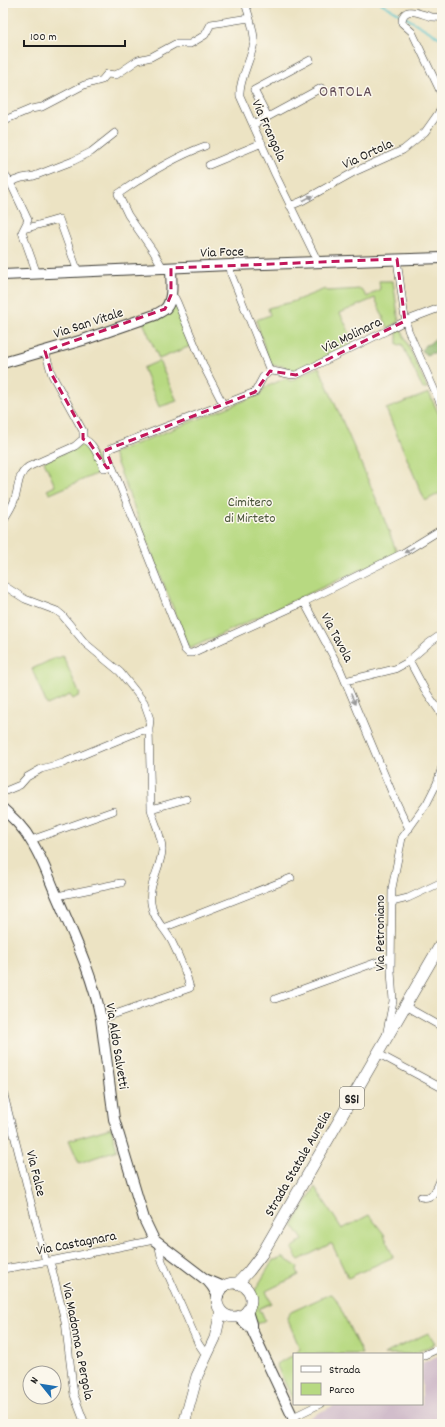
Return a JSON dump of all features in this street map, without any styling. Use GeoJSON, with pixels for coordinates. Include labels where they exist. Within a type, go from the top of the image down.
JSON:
{"type":"FeatureCollection","features":[{"type":"Feature","properties":{"kind":"main road","name":"Strada Statale Aurelia"},"geometry":{"type":"LineString","coordinates":[[237,1284],[262,1254],[377,1053],[405,1006],[439,954],[442,942]]}},
{"type":"Feature","properties":{"kind":"main road","name":"Strada Statale Aurelia"},"geometry":{"type":"LineString","coordinates":[[239,1315],[250,1302],[248,1292],[262,1254]]}},
{"type":"Feature","properties":{"kind":"main road"},"geometry":{"type":"LineString","coordinates":[[239,1315],[224,1314],[218,1306],[218,1296],[224,1287],[228,1285],[237,1284],[248,1292]]}},
{"type":"Feature","properties":{"kind":"main road"},"geometry":{"type":"LineString","coordinates":[[184,1424],[193,1387],[206,1355],[215,1338],[221,1311]]}},
{"type":"Feature","properties":{"kind":"main road"},"geometry":{"type":"LineString","coordinates":[[215,1338],[239,1315]]}},
{"type":"Feature","properties":{"kind":"street","name":"Via Frangola"},"geometry":{"type":"LineString","coordinates":[[245,3],[254,41],[239,89],[240,96],[290,206],[318,262]]}},
{"type":"Feature","properties":{"kind":"street"},"geometry":{"type":"LineString","coordinates":[[442,18],[431,17],[420,12],[410,12],[403,17],[404,26],[412,32],[442,95]]}},
{"type":"Feature","properties":{"kind":"street"},"geometry":{"type":"LineString","coordinates":[[7,119],[31,108],[42,107],[84,85],[102,80],[107,74],[116,75],[138,60],[151,56],[175,44],[190,44],[205,36],[211,24],[249,18]]}},
{"type":"Feature","properties":{"kind":"street"},"geometry":{"type":"LineString","coordinates":[[268,117],[254,90],[310,60]]}},
{"type":"Feature","properties":{"kind":"street"},"geometry":{"type":"LineString","coordinates":[[253,125],[321,88]]}},
{"type":"Feature","properties":{"kind":"street","name":"Via Ortola"},"geometry":{"type":"LineString","coordinates":[[290,206],[326,189],[356,171],[407,148],[425,132],[442,108]]}},
{"type":"Feature","properties":{"kind":"street"},"geometry":{"type":"LineString","coordinates":[[10,182],[34,176],[73,162],[91,152],[115,133]]}},
{"type":"Feature","properties":{"kind":"street"},"geometry":{"type":"LineString","coordinates":[[209,164],[262,143]]}},
{"type":"Feature","properties":{"kind":"street"},"geometry":{"type":"LineString","coordinates":[[205,146],[193,150],[118,194],[128,215],[167,268],[171,295],[177,302],[205,369],[223,404]]}},
{"type":"Feature","properties":{"kind":"street"},"geometry":{"type":"LineString","coordinates":[[3,172],[10,182],[28,220],[22,232],[37,274]]}},
{"type":"Feature","properties":{"kind":"street"},"geometry":{"type":"LineString","coordinates":[[24,229],[59,219],[78,272]]}},
{"type":"Feature","properties":{"kind":"street","name":"Via Foce"},"geometry":{"type":"LineString","coordinates":[[3,275],[230,265],[442,258]]}},
{"type":"Feature","properties":{"kind":"street"},"geometry":{"type":"LineString","coordinates":[[397,259],[405,321],[442,407]]}},
{"type":"Feature","properties":{"kind":"street"},"geometry":{"type":"LineString","coordinates":[[230,265],[231,274],[270,372],[263,377],[255,392],[111,448],[108,451],[108,455],[185,650],[188,653],[192,653],[304,602]]}},
{"type":"Feature","properties":{"kind":"street","name":"Via San Vitale"},"geometry":{"type":"LineString","coordinates":[[3,363],[83,340],[155,315],[165,309],[171,295]]}},
{"type":"Feature","properties":{"kind":"street","name":"Via Molinara"},"geometry":{"type":"LineString","coordinates":[[270,372],[278,371],[288,375],[296,375],[405,321],[442,307]]}},
{"type":"Feature","properties":{"kind":"street"},"geometry":{"type":"LineString","coordinates":[[45,351],[52,375],[82,431],[83,439]]}},
{"type":"Feature","properties":{"kind":"street"},"geometry":{"type":"LineString","coordinates":[[83,439],[87,440],[91,444],[104,468],[112,466]]}},
{"type":"Feature","properties":{"kind":"street"},"geometry":{"type":"LineString","coordinates":[[3,521],[15,499],[20,476],[23,471],[28,467],[75,446],[83,439]]}},
{"type":"Feature","properties":{"kind":"street","name":"Via Tavola"},"geometry":{"type":"LineString","coordinates":[[409,829],[393,795],[340,669],[304,602],[403,553],[442,529]]}},
{"type":"Feature","properties":{"kind":"street"},"geometry":{"type":"LineString","coordinates":[[3,586],[25,599],[57,611],[62,615],[85,643],[120,672],[144,702],[150,719],[151,809],[153,820],[161,841],[162,850],[150,893],[152,907],[155,916],[172,942],[190,988],[101,1019]]}},
{"type":"Feature","properties":{"kind":"street"},"geometry":{"type":"LineString","coordinates":[[345,681],[396,669],[409,660],[429,642],[442,634]]}},
{"type":"Feature","properties":{"kind":"street"},"geometry":{"type":"LineString","coordinates":[[409,660],[425,690],[442,715]]}},
{"type":"Feature","properties":{"kind":"street"},"geometry":{"type":"LineString","coordinates":[[3,792],[20,784],[27,777],[41,769],[63,763],[140,731],[149,729]]}},
{"type":"Feature","properties":{"kind":"street","name":"Via Petroniano"},"geometry":{"type":"LineString","coordinates":[[385,1040],[393,1002],[391,957],[392,888],[402,838],[427,803],[437,783],[442,767]]}},
{"type":"Feature","properties":{"kind":"street"},"geometry":{"type":"LineString","coordinates":[[151,809],[186,799]]}},
{"type":"Feature","properties":{"kind":"street","name":"Via Aldo Salvetti"},"geometry":{"type":"LineString","coordinates":[[3,809],[20,825],[43,861],[90,981],[101,1019],[116,1125],[144,1219],[156,1242],[206,1279],[224,1287]]}},
{"type":"Feature","properties":{"kind":"street"},"geometry":{"type":"LineString","coordinates":[[31,840],[113,811]]}},
{"type":"Feature","properties":{"kind":"street"},"geometry":{"type":"LineString","coordinates":[[163,928],[291,878]]}},
{"type":"Feature","properties":{"kind":"street"},"geometry":{"type":"LineString","coordinates":[[392,902],[408,898],[442,882]]}},
{"type":"Feature","properties":{"kind":"street"},"geometry":{"type":"LineString","coordinates":[[56,896],[120,883]]}},
{"type":"Feature","properties":{"kind":"street"},"geometry":{"type":"LineString","coordinates":[[275,999],[391,957]]}},
{"type":"Feature","properties":{"kind":"street"},"geometry":{"type":"LineString","coordinates":[[405,1006],[442,1027]]}},
{"type":"Feature","properties":{"kind":"street"},"geometry":{"type":"LineString","coordinates":[[377,1053],[442,1088]]}},
{"type":"Feature","properties":{"kind":"street","name":"Via Falce"},"geometry":{"type":"LineString","coordinates":[[3,1091],[48,1261]]}},
{"type":"Feature","properties":{"kind":"street"},"geometry":{"type":"LineString","coordinates":[[421,1197],[428,1198],[432,1196],[442,1176]]}},
{"type":"Feature","properties":{"kind":"street"},"geometry":{"type":"LineString","coordinates":[[156,1242],[162,1261],[198,1342],[206,1355]]}},
{"type":"Feature","properties":{"kind":"street","name":"Via Castagnara"},"geometry":{"type":"LineString","coordinates":[[3,1269],[156,1242]]}},
{"type":"Feature","properties":{"kind":"street","name":"Via Madonna a Pergola"},"geometry":{"type":"LineString","coordinates":[[48,1261],[65,1321],[74,1395],[85,1424]]}},
{"type":"Feature","properties":{"kind":"street","name":"Via Aldo Salvetti"},"geometry":{"type":"LineString","coordinates":[[206,1279],[218,1296]]}},
{"type":"Feature","properties":{"kind":"street"},"geometry":{"type":"LineString","coordinates":[[239,1315],[251,1328],[294,1420],[318,1405]]}},
{"type":"Feature","properties":{"kind":"street"},"geometry":{"type":"LineString","coordinates":[[423,1356],[442,1347]]}},
{"type":"Feature","properties":{"kind":"highlighted area"},"geometry":{"type":"Polygon","coordinates":[[[397,259],[405,321],[296,375],[270,371],[255,392],[106,450],[112,466],[107,468],[89,442],[83,439],[83,431],[52,375],[45,351],[165,309],[171,295],[171,268],[397,259]]]}},
{"type":"Feature","properties":{"kind":"shaded area"},"geometry":{"type":"Polygon","coordinates":[[[442,1354],[442,1424],[303,1424],[302,1421],[335,1405],[423,1405],[423,1363],[442,1354]]]}},
{"type":"Feature","properties":{"kind":"green space"},"geometry":{"type":"Polygon","coordinates":[[[379,281],[393,281],[399,322],[388,328],[375,298],[340,313],[355,344],[297,372],[283,366],[270,365],[256,320],[270,315],[268,308],[292,302],[325,289],[327,291],[361,289],[367,297],[380,289],[379,281]]]}},
{"type":"Feature","properties":{"kind":"green space"},"geometry":{"type":"Polygon","coordinates":[[[175,304],[193,345],[159,359],[143,322],[169,311],[175,304]]]}},
{"type":"Feature","properties":{"kind":"green space"},"geometry":{"type":"Polygon","coordinates":[[[401,329],[427,388],[423,389],[402,344],[397,344],[397,330],[401,329]]]}},
{"type":"Feature","properties":{"kind":"green space"},"geometry":{"type":"Polygon","coordinates":[[[436,338],[440,340],[439,343],[442,343],[442,348],[438,354],[431,353],[426,355],[422,350],[425,345],[429,344],[436,338]]]}},
{"type":"Feature","properties":{"kind":"green space"},"geometry":{"type":"Polygon","coordinates":[[[159,361],[177,401],[159,407],[143,368],[159,361]]]}},
{"type":"Feature","properties":{"kind":"green space","name":"Cimitero di Mirteto"},"geometry":{"type":"Polygon","coordinates":[[[319,367],[378,503],[397,553],[189,649],[113,453],[261,394],[264,388],[286,378],[290,381],[319,367]]]}},
{"type":"Feature","properties":{"kind":"green space"},"geometry":{"type":"Polygon","coordinates":[[[429,393],[442,421],[442,492],[425,501],[386,409],[429,393]]]}},
{"type":"Feature","properties":{"kind":"green space"},"geometry":{"type":"Polygon","coordinates":[[[85,444],[89,445],[103,471],[50,494],[47,490],[55,486],[44,461],[85,444]]]}},
{"type":"Feature","properties":{"kind":"green space"},"geometry":{"type":"Polygon","coordinates":[[[63,656],[80,695],[73,699],[70,695],[47,705],[32,669],[57,657],[63,656]]]}},
{"type":"Feature","properties":{"kind":"green space"},"geometry":{"type":"Polygon","coordinates":[[[111,1128],[117,1150],[79,1163],[69,1140],[111,1128]]]}},
{"type":"Feature","properties":{"kind":"green space"},"geometry":{"type":"Polygon","coordinates":[[[315,1187],[342,1229],[369,1215],[384,1234],[393,1257],[348,1278],[332,1244],[299,1260],[292,1248],[303,1240],[293,1225],[315,1187]]]}},
{"type":"Feature","properties":{"kind":"green space"},"geometry":{"type":"Polygon","coordinates":[[[282,1257],[298,1267],[297,1270],[299,1275],[266,1291],[271,1303],[258,1309],[260,1312],[261,1311],[265,1320],[257,1324],[251,1313],[255,1300],[253,1294],[273,1260],[280,1259],[282,1257]]]}},
{"type":"Feature","properties":{"kind":"green space"},"geometry":{"type":"Polygon","coordinates":[[[332,1294],[336,1299],[362,1353],[296,1353],[300,1349],[287,1318],[291,1312],[332,1294]]]}},
{"type":"Feature","properties":{"kind":"green space"},"geometry":{"type":"Polygon","coordinates":[[[428,1333],[435,1344],[415,1353],[386,1353],[428,1333]]]}},
{"type":"Feature","properties":{"kind":"green space"},"geometry":{"type":"Polygon","coordinates":[[[293,1356],[293,1400],[276,1364],[293,1356]]]}},
{"type":"Feature","properties":{"kind":"waterway"},"geometry":{"type":"LineString","coordinates":[[381,3],[442,39]]}},
{"type":"Feature","properties":{"kind":"district","name":"ORTOLA"},"geometry":{"type":"Point","coordinates":[346,90]}}]}
